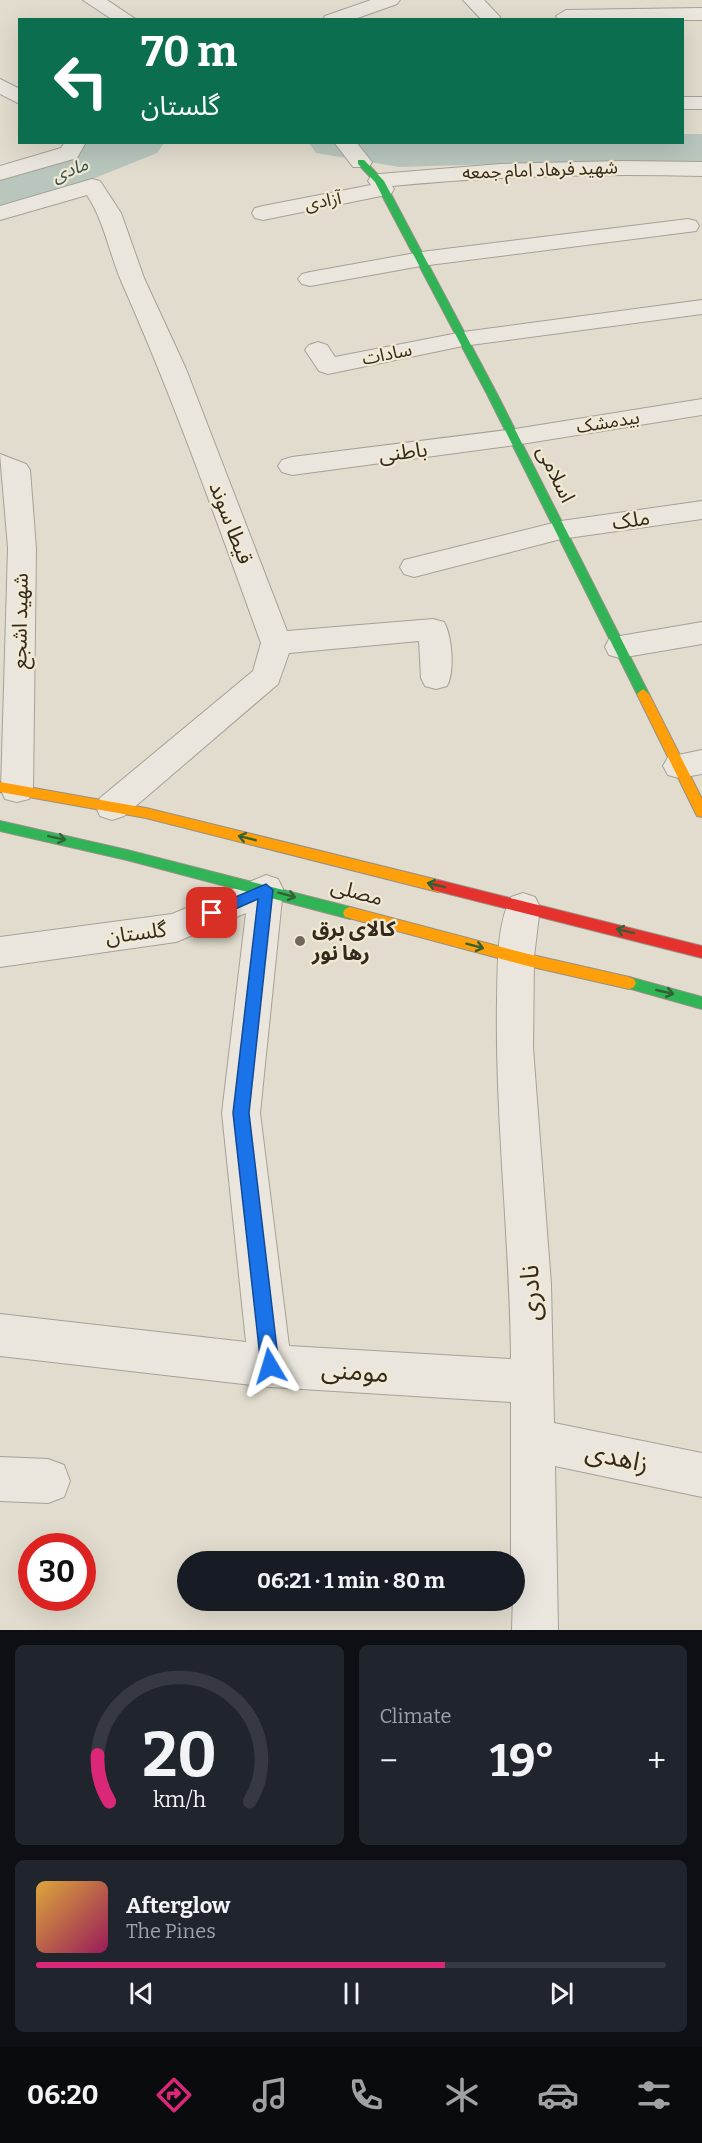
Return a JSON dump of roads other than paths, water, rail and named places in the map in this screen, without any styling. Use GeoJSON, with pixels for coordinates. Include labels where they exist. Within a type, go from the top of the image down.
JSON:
{"type":"FeatureCollection","features":[{"type":"Feature","properties":{"kind":"main road","name":"اسلامی"},"geometry":{"type":"LineString","coordinates":[[361,162],[381,185],[515,437],[620,647],[691,764],[702,812]]}},
{"type":"Feature","properties":{"kind":"main road","name":"مصلی"},"geometry":{"type":"LineString","coordinates":[[9,789],[169,819],[702,952]]}},
{"type":"Feature","properties":{"kind":"main road","name":"مصلی"},"geometry":{"type":"LineString","coordinates":[[0,826],[120,851],[516,957],[674,994],[702,1003]]}},
{"type":"Feature","properties":{"kind":"street"},"geometry":{"type":"LineString","coordinates":[[93,0],[116,18]]}},
{"type":"Feature","properties":{"kind":"street"},"geometry":{"type":"LineString","coordinates":[[340,18],[390,0]]}},
{"type":"Feature","properties":{"kind":"street"},"geometry":{"type":"LineString","coordinates":[[473,0],[490,17],[484,18]]}},
{"type":"Feature","properties":{"kind":"street"},"geometry":{"type":"LineString","coordinates":[[566,16],[702,14]]}},
{"type":"Feature","properties":{"kind":"street"},"geometry":{"type":"LineString","coordinates":[[0,85],[18,97]]}},
{"type":"Feature","properties":{"kind":"street"},"geometry":{"type":"LineString","coordinates":[[684,103],[702,103]]}},
{"type":"Feature","properties":{"kind":"street"},"geometry":{"type":"LineString","coordinates":[[0,173],[69,153],[75,144]]}},
{"type":"Feature","properties":{"kind":"street"},"geometry":{"type":"LineString","coordinates":[[346,144],[361,162]]}},
{"type":"Feature","properties":{"kind":"street","name":"شهید فرهاد امام جمعه"},"geometry":{"type":"LineString","coordinates":[[381,185],[468,171],[634,167],[702,169]]}},
{"type":"Feature","properties":{"kind":"street","name":"آزادی"},"geometry":{"type":"LineString","coordinates":[[263,213],[381,185]]}},
{"type":"Feature","properties":{"kind":"street","name":"قیطا سوند"},"geometry":{"type":"LineString","coordinates":[[0,213],[92,186],[110,213],[122,240],[132,278],[173,369],[276,643]]}},
{"type":"Feature","properties":{"kind":"street"},"geometry":{"type":"LineString","coordinates":[[310,279],[421,259],[688,226]]}},
{"type":"Feature","properties":{"kind":"street"},"geometry":{"type":"LineString","coordinates":[[463,339],[702,307]]}},
{"type":"Feature","properties":{"kind":"street","name":"سادات"},"geometry":{"type":"LineString","coordinates":[[318,350],[328,366],[463,339]]}},
{"type":"Feature","properties":{"kind":"street","name":"بیدمشک"},"geometry":{"type":"LineString","coordinates":[[515,437],[702,407]]}},
{"type":"Feature","properties":{"kind":"street","name":"باطنی"},"geometry":{"type":"LineString","coordinates":[[292,466],[515,437]]}},
{"type":"Feature","properties":{"kind":"street","name":"شهید اشجع"},"geometry":{"type":"LineString","coordinates":[[0,463],[16,470],[22,548],[9,789]]}},
{"type":"Feature","properties":{"kind":"street","name":"ملک"},"geometry":{"type":"LineString","coordinates":[[414,567],[561,530],[702,510]]}},
{"type":"Feature","properties":{"kind":"street"},"geometry":{"type":"LineString","coordinates":[[112,807],[267,676],[276,643],[434,629],[436,678]]}},
{"type":"Feature","properties":{"kind":"street"},"geometry":{"type":"LineString","coordinates":[[620,647],[702,633]]}},
{"type":"Feature","properties":{"kind":"street"},"geometry":{"type":"LineString","coordinates":[[266,890],[241,1113],[270,1366]]}},
{"type":"Feature","properties":{"kind":"street","name":"گلستان"},"geometry":{"type":"LineString","coordinates":[[0,952],[176,928],[266,890]]}},
{"type":"Feature","properties":{"kind":"street","name":"نادری"},"geometry":{"type":"LineString","coordinates":[[523,907],[516,957],[515,1048],[531,1284],[535,1630]]}},
{"type":"Feature","properties":{"kind":"street","name":"مومنی"},"geometry":{"type":"LineString","coordinates":[[0,1335],[270,1366],[532,1382]]}},
{"type":"Feature","properties":{"kind":"street","name":"زاهدی"},"geometry":{"type":"LineString","coordinates":[[533,1440],[702,1475]]}},
{"type":"Feature","properties":{"kind":"street"},"geometry":{"type":"LineString","coordinates":[[0,1479],[48,1481]]}},
{"type":"Feature","properties":{"kind":"waterway","name":"مادی"},"geometry":{"type":"LineString","coordinates":[[0,192],[46,179],[134,144]]}},
{"type":"Feature","properties":{"kind":"waterway","name":"مادی"},"geometry":{"type":"LineString","coordinates":[[348,144],[399,151],[525,147],[702,150]]}},
{"type":"Feature","properties":{"kind":"place","name":"کالای برق رها نور"},"geometry":{"type":"Point","coordinates":[300,941]}}]}
